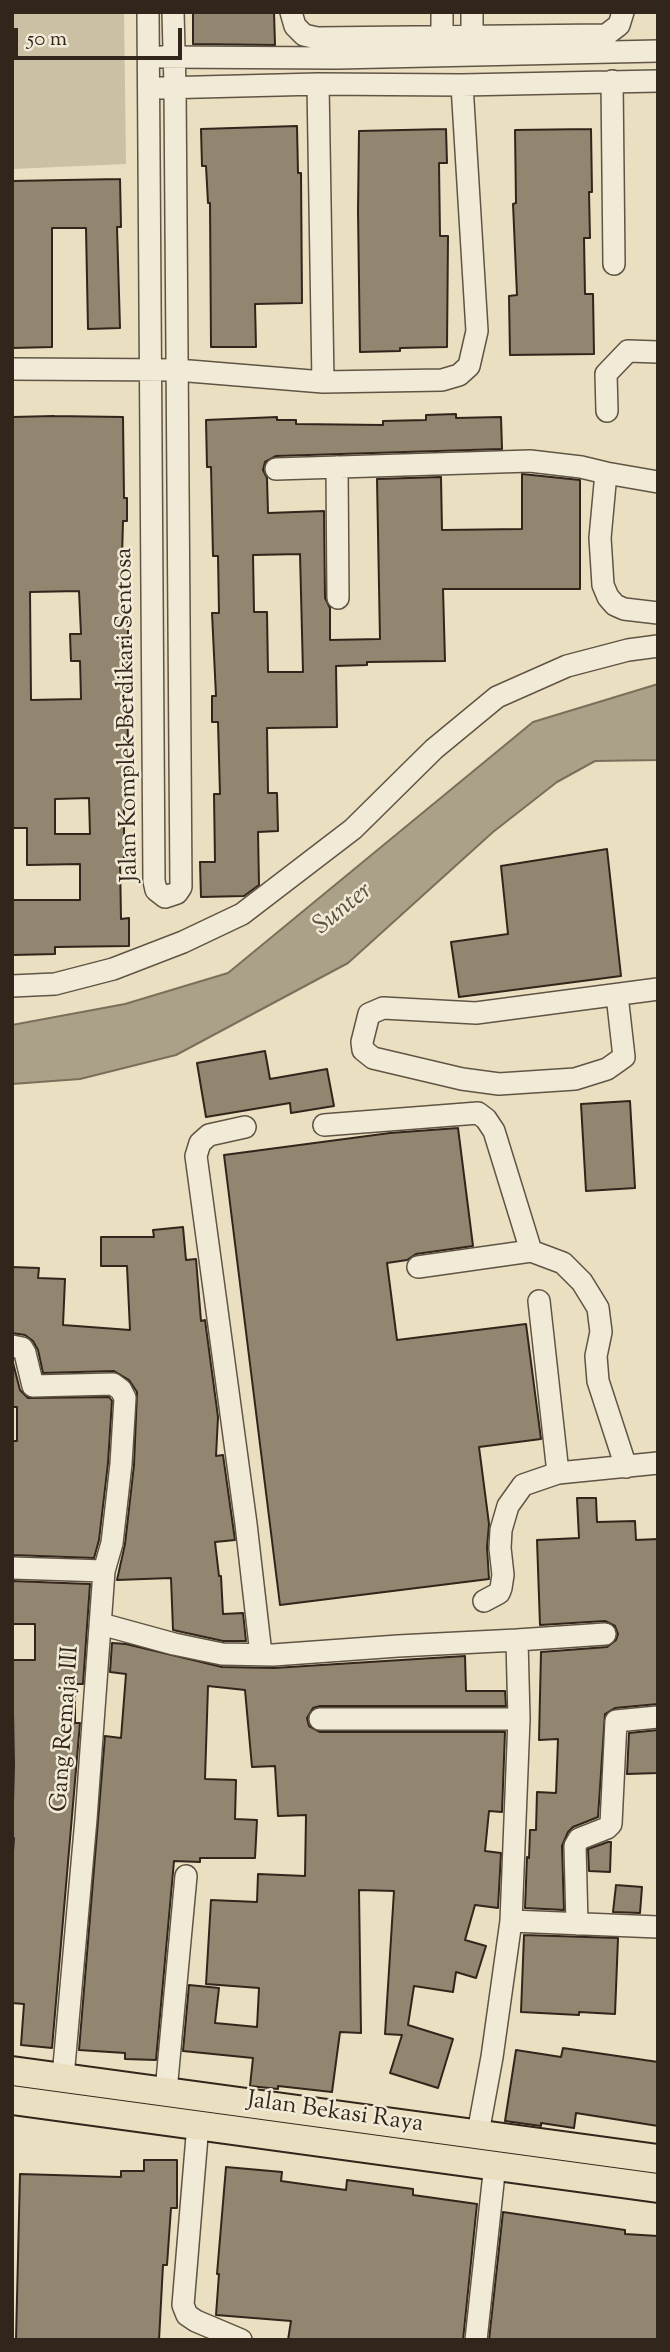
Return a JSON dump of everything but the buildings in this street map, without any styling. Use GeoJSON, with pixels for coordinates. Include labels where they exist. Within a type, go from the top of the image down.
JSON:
{"type":"FeatureCollection","features":[{"type":"Feature","properties":{"kind":"main road","name":"Jalan Bekasi Raya"},"geometry":{"type":"LineString","coordinates":[[12,2071],[658,2159]]}},
{"type":"Feature","properties":{"kind":"main road","name":"Jalan Bekasi Raya"},"geometry":{"type":"LineString","coordinates":[[12,2100],[658,2188]]}},
{"type":"Feature","properties":{"kind":"street","name":"Jalan Komplek Berdikari Sentosa"},"geometry":{"type":"LineString","coordinates":[[148,12],[154,881],[156,890],[165,897],[177,893],[181,887],[173,12]]}},
{"type":"Feature","properties":{"kind":"street"},"geometry":{"type":"LineString","coordinates":[[291,12],[295,26],[304,35],[317,38],[606,35],[619,25],[622,12]]}},
{"type":"Feature","properties":{"kind":"street"},"geometry":{"type":"LineString","coordinates":[[442,12],[442,37]]}},
{"type":"Feature","properties":{"kind":"street"},"geometry":{"type":"LineString","coordinates":[[472,12],[472,35]]}},
{"type":"Feature","properties":{"kind":"street"},"geometry":{"type":"LineString","coordinates":[[148,57],[337,58],[658,51]]}},
{"type":"Feature","properties":{"kind":"street"},"geometry":{"type":"LineString","coordinates":[[612,81],[614,264]]}},
{"type":"Feature","properties":{"kind":"street"},"geometry":{"type":"LineString","coordinates":[[149,88],[658,81]]}},
{"type":"Feature","properties":{"kind":"street"},"geometry":{"type":"LineString","coordinates":[[318,84],[323,382]]}},
{"type":"Feature","properties":{"kind":"street"},"geometry":{"type":"LineString","coordinates":[[12,369],[177,370],[323,382],[442,380],[459,375],[469,366],[477,331],[463,85]]}},
{"type":"Feature","properties":{"kind":"street"},"geometry":{"type":"LineString","coordinates":[[607,411],[606,374],[628,351],[658,352]]}},
{"type":"Feature","properties":{"kind":"street"},"geometry":{"type":"LineString","coordinates":[[276,470],[530,461],[581,467],[658,482]]}},
{"type":"Feature","properties":{"kind":"street"},"geometry":{"type":"LineString","coordinates":[[337,467],[338,598]]}},
{"type":"Feature","properties":{"kind":"street"},"geometry":{"type":"LineString","coordinates":[[606,473],[600,538],[603,585],[615,605],[624,609],[658,613]]}},
{"type":"Feature","properties":{"kind":"street"},"geometry":{"type":"LineString","coordinates":[[12,986],[55,984],[113,969],[183,942],[242,914],[353,829],[433,749],[497,697],[567,666],[628,650],[658,646]]}},
{"type":"Feature","properties":{"kind":"street"},"geometry":{"type":"LineString","coordinates":[[617,995],[624,1057],[607,1069],[575,1079],[499,1084],[462,1079],[373,1058],[363,1050],[362,1042],[369,1014],[383,1007],[476,1013],[658,989]]}},
{"type":"Feature","properties":{"kind":"street"},"geometry":{"type":"LineString","coordinates":[[324,1125],[478,1113],[482,1115],[494,1131],[531,1251]]}},
{"type":"Feature","properties":{"kind":"street"},"geometry":{"type":"LineString","coordinates":[[245,1127],[209,1135],[200,1143],[196,1156],[247,1524],[261,1654]]}},
{"type":"Feature","properties":{"kind":"street"},"geometry":{"type":"LineString","coordinates":[[418,1267],[531,1251],[563,1263],[582,1282],[598,1308],[601,1332],[596,1356],[598,1381],[626,1466]]}},
{"type":"Feature","properties":{"kind":"street"},"geometry":{"type":"LineString","coordinates":[[538,1301],[558,1473]]}},
{"type":"Feature","properties":{"kind":"street","name":"Gang Remaja III"},"geometry":{"type":"LineString","coordinates":[[12,1346],[25,1353],[33,1386],[107,1384],[118,1387],[125,1398],[112,1544],[104,1571],[63,2077]]}},
{"type":"Feature","properties":{"kind":"street"},"geometry":{"type":"LineString","coordinates":[[484,1601],[499,1593],[501,1588],[501,1530],[509,1506],[523,1486],[558,1473],[658,1463]]}},
{"type":"Feature","properties":{"kind":"street"},"geometry":{"type":"LineString","coordinates":[[12,1569],[104,1571]]}},
{"type":"Feature","properties":{"kind":"street"},"geometry":{"type":"LineString","coordinates":[[101,1624],[222,1654],[605,1634]]}},
{"type":"Feature","properties":{"kind":"street"},"geometry":{"type":"LineString","coordinates":[[478,2133],[492,2057],[511,1921],[519,1719],[517,1640]]}},
{"type":"Feature","properties":{"kind":"street"},"geometry":{"type":"LineString","coordinates":[[577,1924],[575,1846],[579,1839],[611,1824],[616,1721],[622,1718],[658,1717]]}},
{"type":"Feature","properties":{"kind":"street"},"geometry":{"type":"LineString","coordinates":[[320,1719],[519,1719]]}},
{"type":"Feature","properties":{"kind":"street"},"geometry":{"type":"LineString","coordinates":[[166,2091],[186,1876]]}},
{"type":"Feature","properties":{"kind":"street"},"geometry":{"type":"LineString","coordinates":[[511,1921],[658,1927]]}},
{"type":"Feature","properties":{"kind":"street"},"geometry":{"type":"LineString","coordinates":[[198,2124],[183,2305],[187,2315],[196,2321],[241,2340]]}},
{"type":"Feature","properties":{"kind":"street"},"geometry":{"type":"LineString","coordinates":[[476,2340],[495,2164]]}},
{"type":"Feature","properties":{"kind":"shaded area"},"geometry":{"type":"Polygon","coordinates":[[[12,12],[124,12],[126,164],[12,169],[12,12]]]}},
{"type":"Feature","properties":{"kind":"water","name":"Sunter"},"geometry":{"type":"Polygon","coordinates":[[[658,684],[658,760],[595,761],[557,782],[493,832],[348,963],[176,1055],[80,1079],[12,1084],[12,1025],[125,1004],[228,973],[533,722],[658,684]]]}}]}
